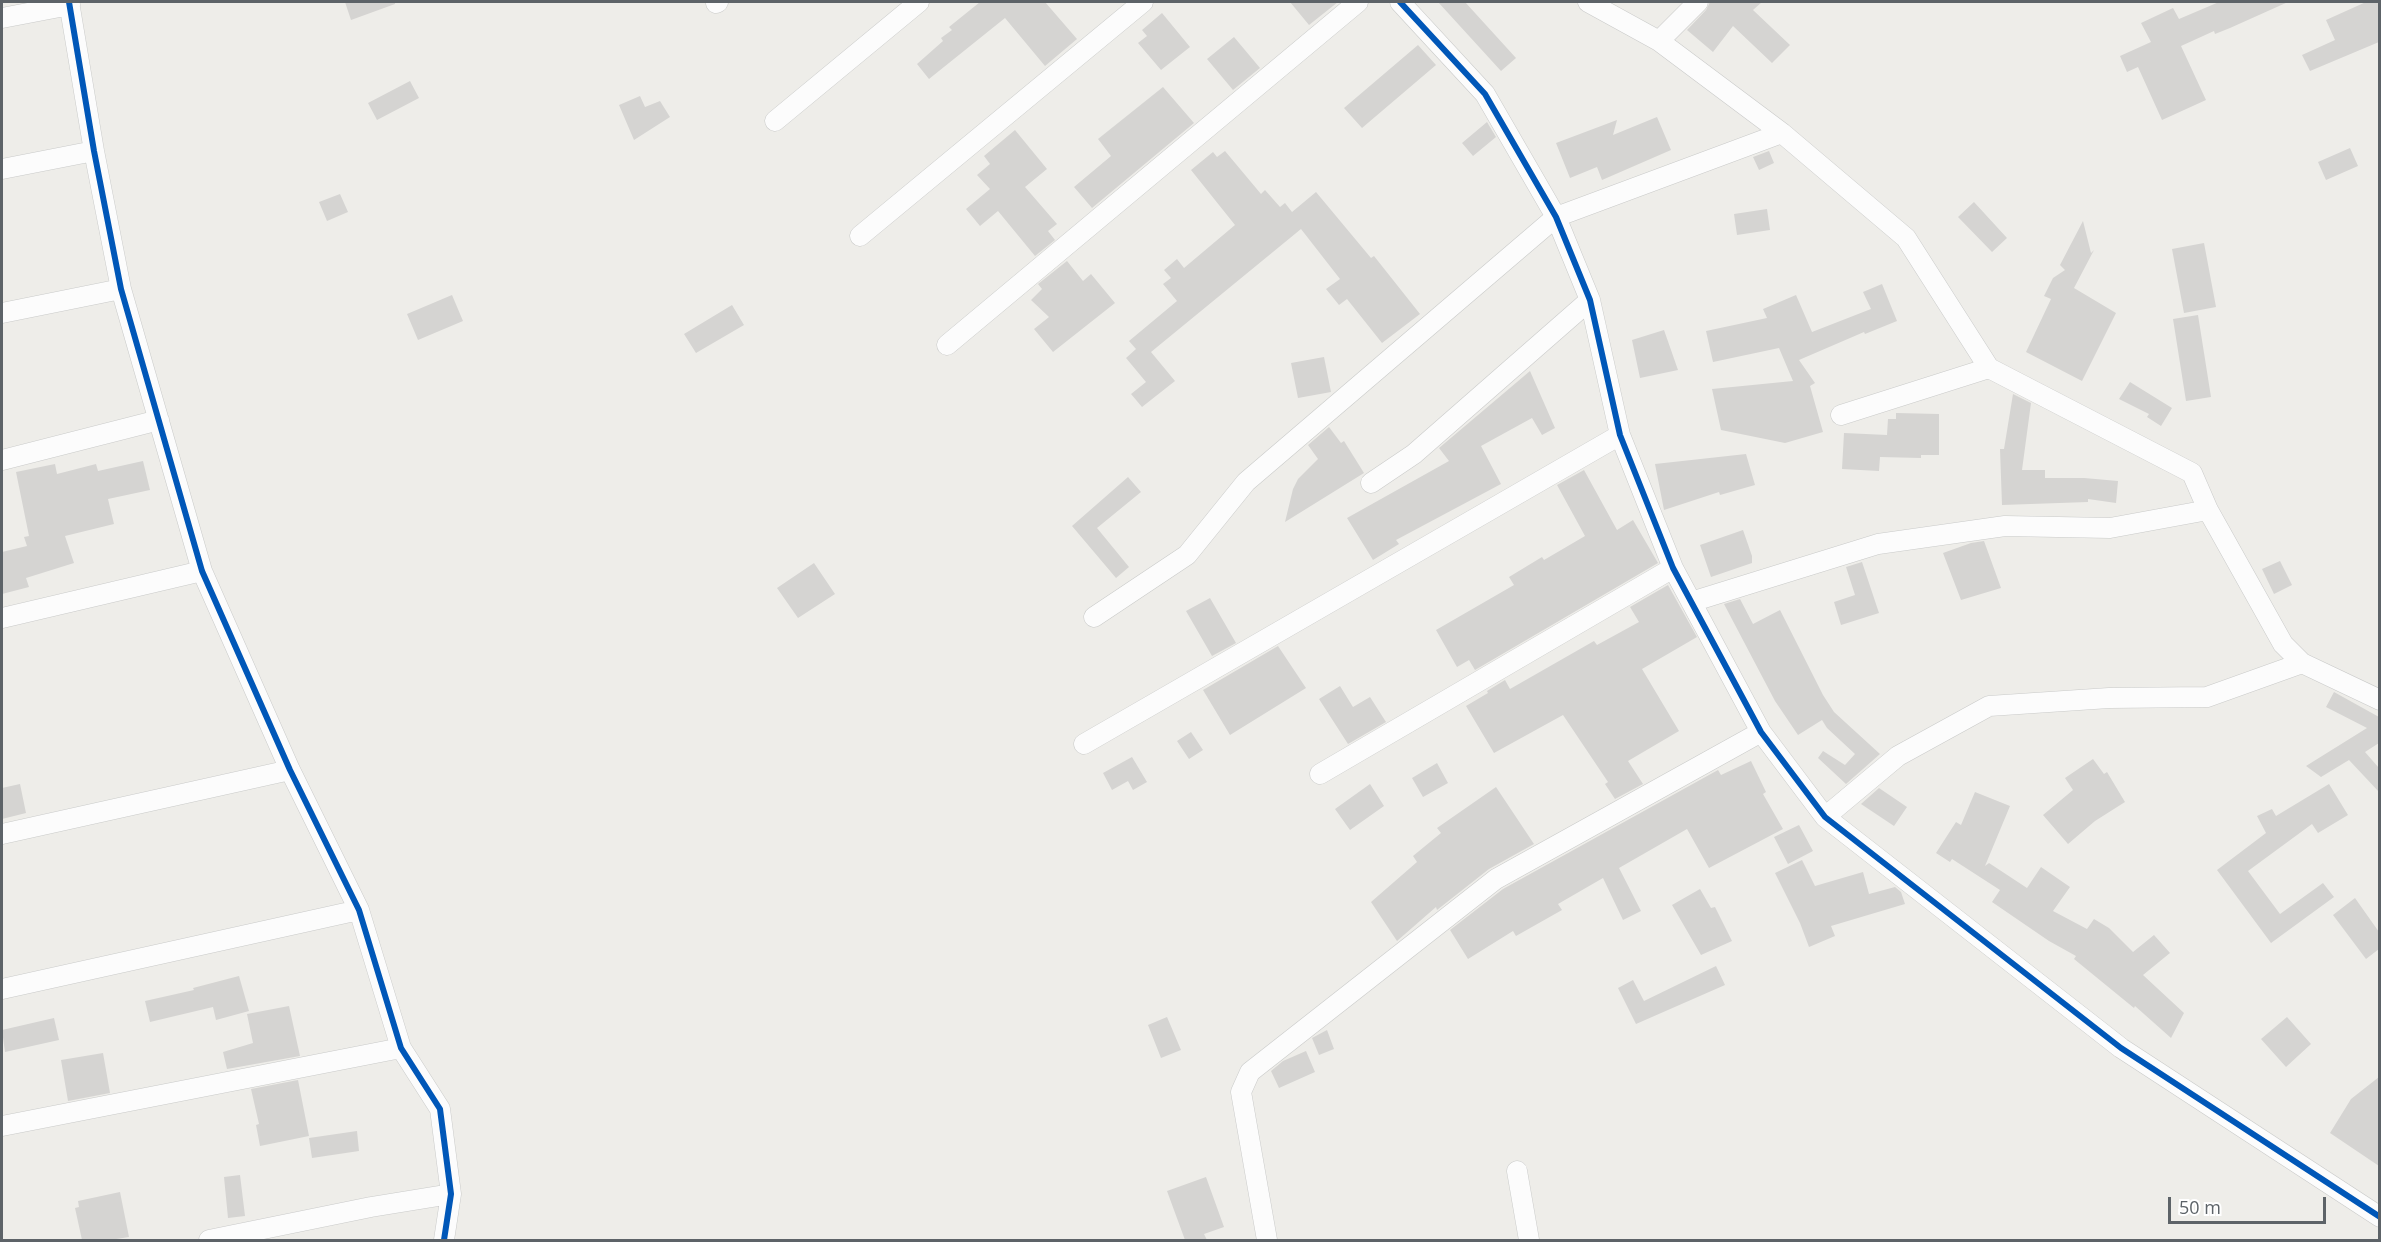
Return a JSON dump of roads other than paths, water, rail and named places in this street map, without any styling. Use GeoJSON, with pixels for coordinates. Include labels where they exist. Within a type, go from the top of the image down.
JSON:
{"type":"FeatureCollection","features":[{"type":"Feature","properties":{"kind":"street"},"geometry":{"type":"LineString","coordinates":[[775,121],[919,2]]}},
{"type":"Feature","properties":{"kind":"street"},"geometry":{"type":"LineString","coordinates":[[860,236],[1143,2]]}},
{"type":"Feature","properties":{"kind":"street"},"geometry":{"type":"LineString","coordinates":[[947,345],[1358,2]]}},
{"type":"Feature","properties":{"kind":"street"},"geometry":{"type":"LineString","coordinates":[[1400,2],[1485,94],[1556,217],[1590,300],[1620,435],[1673,568],[1761,732],[1825,817],[2121,1048],[2379,1217]]}},
{"type":"Feature","properties":{"kind":"street"},"geometry":{"type":"LineString","coordinates":[[1588,2],[1659,41],[1782,133],[1906,238],[1989,368],[2192,473],[2208,510],[2283,644],[2302,663],[2379,700]]}},
{"type":"Feature","properties":{"kind":"street"},"geometry":{"type":"LineString","coordinates":[[1659,41],[1698,2]]}},
{"type":"Feature","properties":{"kind":"street"},"geometry":{"type":"LineString","coordinates":[[2,18],[69,3],[94,151],[122,289],[202,571],[290,770],[359,910],[401,1048],[440,1109],[451,1194],[444,1240]]}},
{"type":"Feature","properties":{"kind":"street"},"geometry":{"type":"LineString","coordinates":[[1095,617],[1186,555],[1246,482],[1556,217],[1782,133]]}},
{"type":"Feature","properties":{"kind":"street"},"geometry":{"type":"LineString","coordinates":[[2,169],[94,151]]}},
{"type":"Feature","properties":{"kind":"street"},"geometry":{"type":"LineString","coordinates":[[2,313],[122,289]]}},
{"type":"Feature","properties":{"kind":"street"},"geometry":{"type":"LineString","coordinates":[[1371,483],[1414,454],[1590,300]]}},
{"type":"Feature","properties":{"kind":"street"},"geometry":{"type":"LineString","coordinates":[[1841,415],[1989,368]]}},
{"type":"Feature","properties":{"kind":"street"},"geometry":{"type":"LineString","coordinates":[[2,460],[159,420]]}},
{"type":"Feature","properties":{"kind":"street"},"geometry":{"type":"LineString","coordinates":[[1084,744],[1620,435]]}},
{"type":"Feature","properties":{"kind":"street"},"geometry":{"type":"LineString","coordinates":[[1691,602],[1878,544],[2005,525],[2110,528],[2208,510]]}},
{"type":"Feature","properties":{"kind":"street"},"geometry":{"type":"LineString","coordinates":[[1320,774],[1673,568]]}},
{"type":"Feature","properties":{"kind":"street"},"geometry":{"type":"LineString","coordinates":[[2,618],[202,571]]}},
{"type":"Feature","properties":{"kind":"street"},"geometry":{"type":"LineString","coordinates":[[1825,817],[1898,756],[1989,706],[2109,698],[2207,697],[2302,663]]}},
{"type":"Feature","properties":{"kind":"street"},"geometry":{"type":"LineString","coordinates":[[1267,1240],[1242,1092],[1250,1072],[1496,879],[1761,732]]}},
{"type":"Feature","properties":{"kind":"street"},"geometry":{"type":"LineString","coordinates":[[2,834],[290,770]]}},
{"type":"Feature","properties":{"kind":"street"},"geometry":{"type":"LineString","coordinates":[[2,989],[359,910]]}},
{"type":"Feature","properties":{"kind":"street"},"geometry":{"type":"LineString","coordinates":[[2,1126],[401,1048]]}},
{"type":"Feature","properties":{"kind":"street"},"geometry":{"type":"LineString","coordinates":[[1517,1171],[1529,1240]]}},
{"type":"Feature","properties":{"kind":"street"},"geometry":{"type":"LineString","coordinates":[[208,1240],[371,1207],[451,1194]]}}]}
